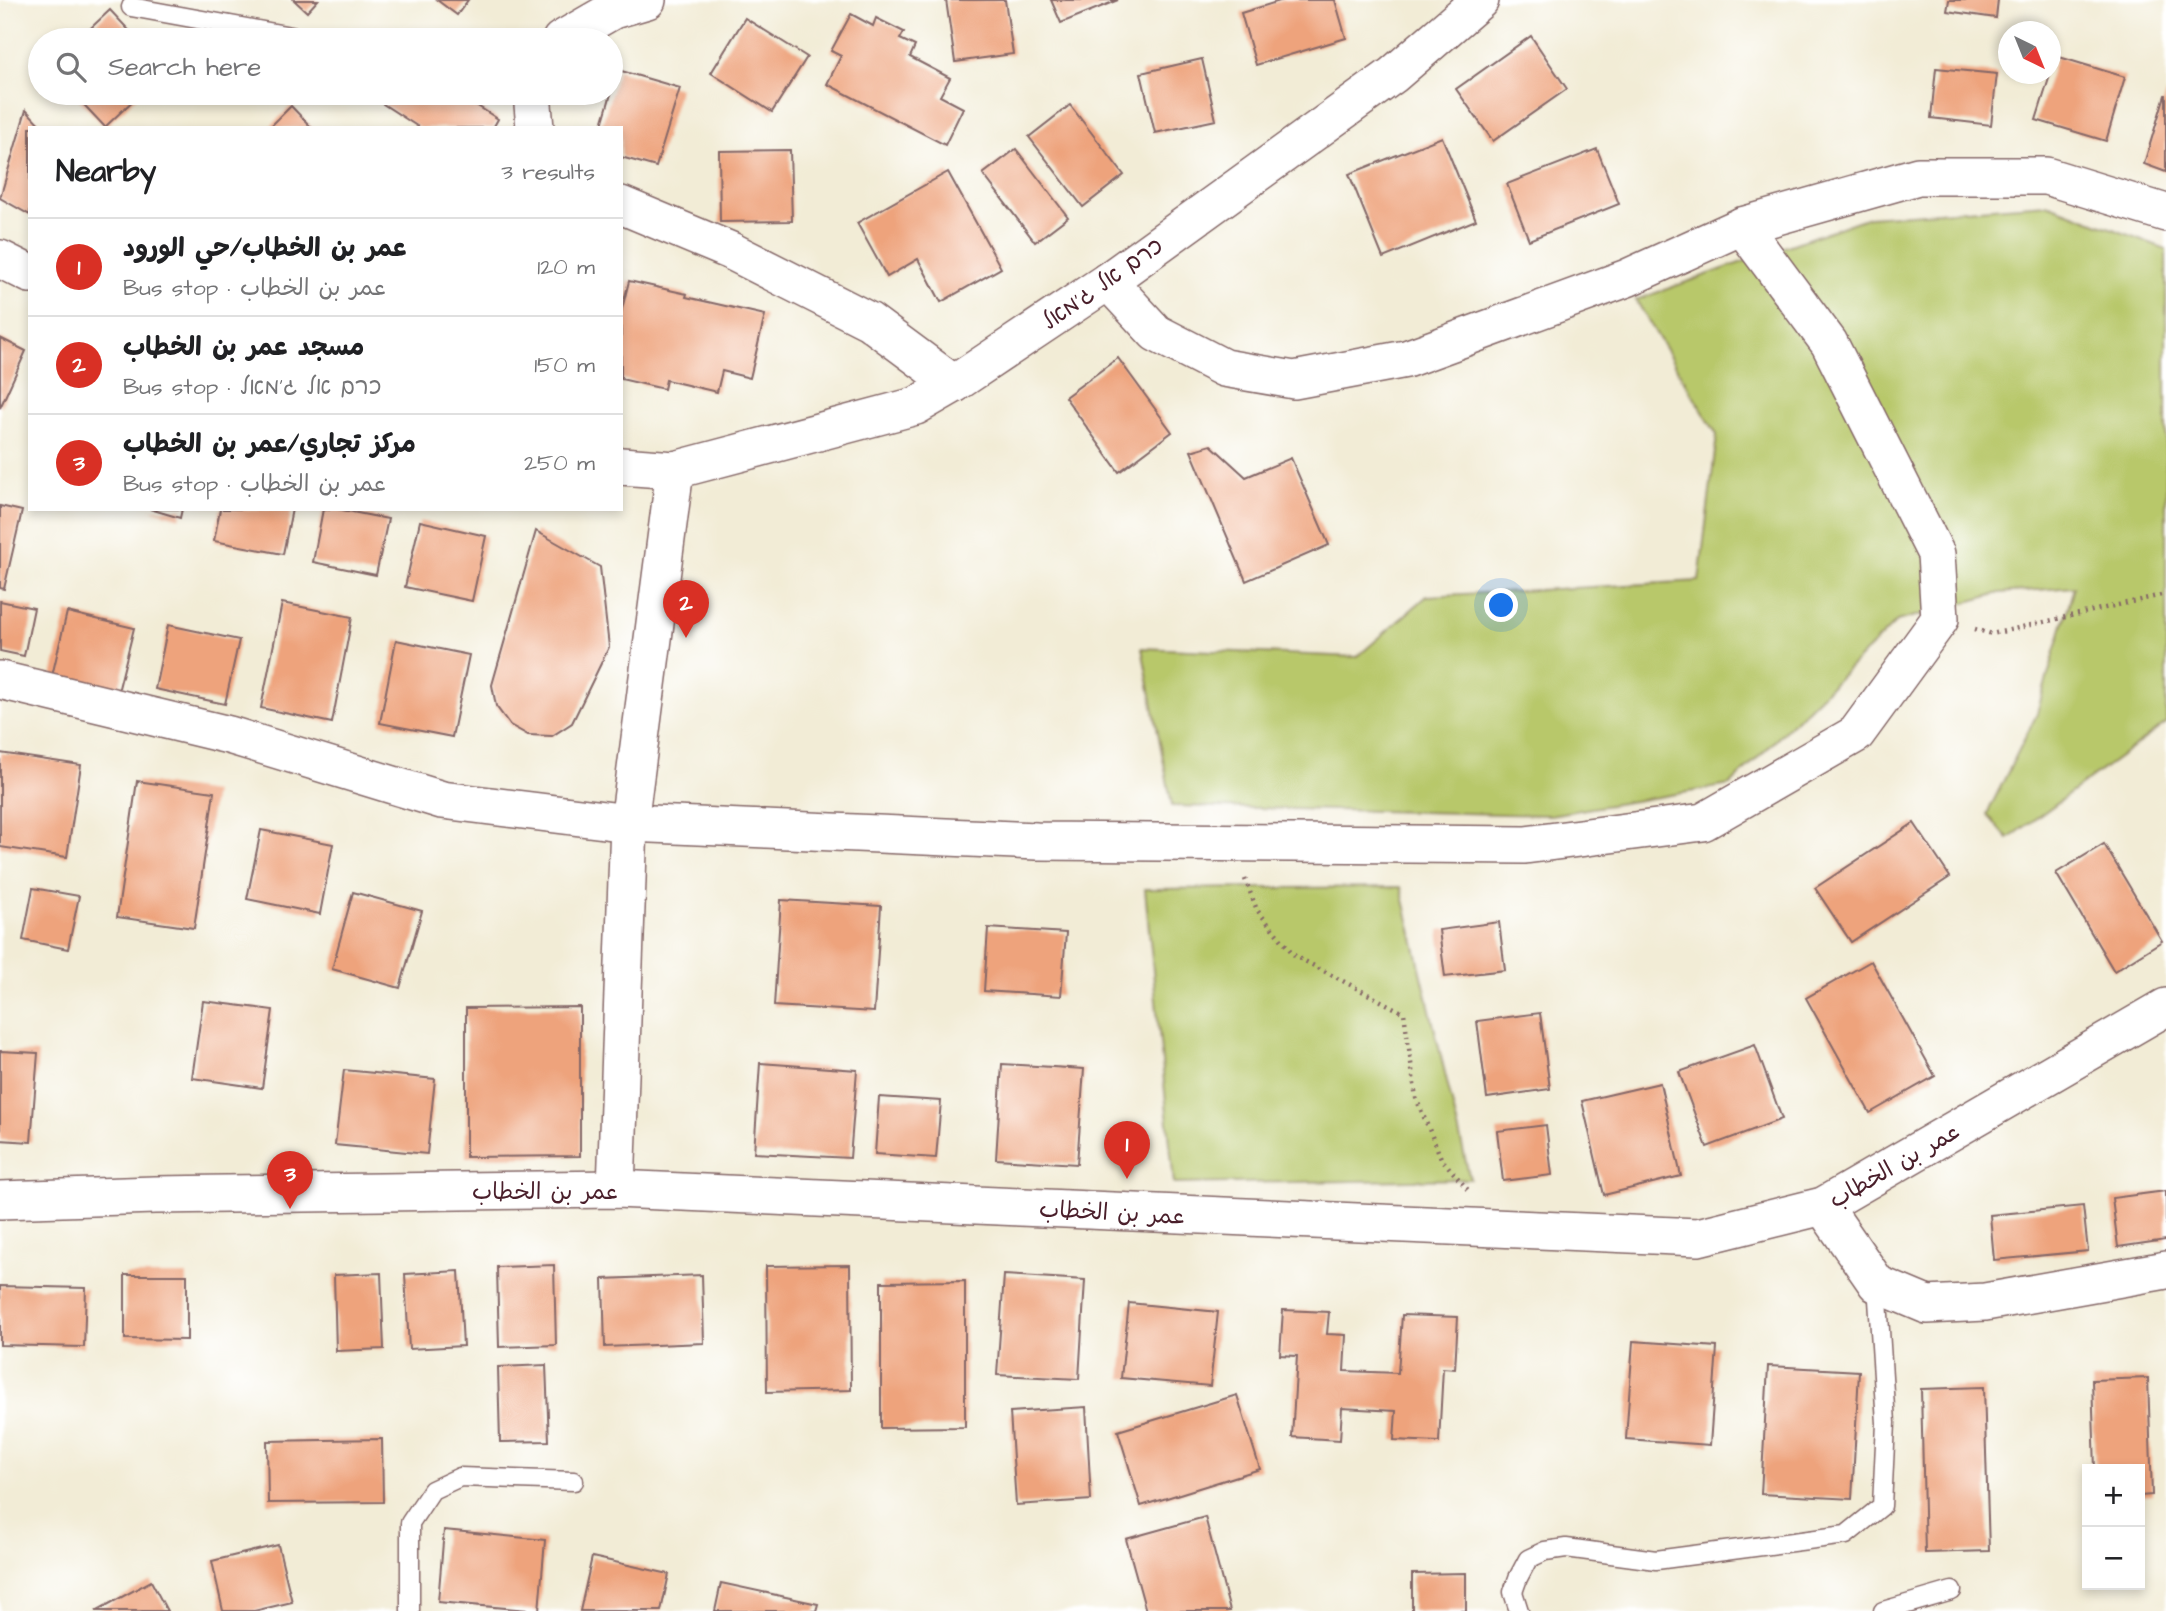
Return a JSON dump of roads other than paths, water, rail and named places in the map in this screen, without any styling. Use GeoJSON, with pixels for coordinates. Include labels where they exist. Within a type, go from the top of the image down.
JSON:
{"type":"FeatureCollection","features":[{"type":"Feature","properties":{"kind":"street"},"geometry":{"type":"LineString","coordinates":[[582,28],[613,10],[648,0]]}},
{"type":"Feature","properties":{"kind":"street","name":"כרם אל ג'מאל"},"geometry":{"type":"LineString","coordinates":[[623,466],[675,470],[916,406],[954,384],[1108,281],[1393,75],[1480,0]]}},
{"type":"Feature","properties":{"kind":"street"},"geometry":{"type":"LineString","coordinates":[[533,105],[534,126]]}},
{"type":"Feature","properties":{"kind":"street"},"geometry":{"type":"LineString","coordinates":[[1108,281],[1156,333],[1224,369],[1294,380],[1406,359],[1627,278],[1742,226],[1918,176],[2046,176],[2166,214]]}},
{"type":"Feature","properties":{"kind":"street"},"geometry":{"type":"LineString","coordinates":[[623,206],[731,251],[869,321],[954,384]]}},
{"type":"Feature","properties":{"kind":"street"},"geometry":{"type":"LineString","coordinates":[[0,680],[229,734],[442,800],[629,823],[1037,841],[1525,845],[1703,821],[1856,734],[1940,619],[1936,554],[1829,343],[1742,226]]}},
{"type":"Feature","properties":{"kind":"street"},"geometry":{"type":"LineString","coordinates":[[0,259],[28,273]]}},
{"type":"Feature","properties":{"kind":"street"},"geometry":{"type":"LineString","coordinates":[[617,1189],[629,823],[675,470]]}},
{"type":"Feature","properties":{"kind":"street","name":"عمر بن الخطاب"},"geometry":{"type":"LineString","coordinates":[[0,1200],[155,1195],[617,1189],[1698,1237],[1823,1206],[2166,1008]]}},
{"type":"Feature","properties":{"kind":"street"},"geometry":{"type":"LineString","coordinates":[[1823,1206],[1877,1284],[1927,1305],[1985,1302],[2166,1270]]}},
{"type":"Feature","properties":{"kind":"lane"},"geometry":{"type":"LineString","coordinates":[[131,7],[247,28]]}},
{"type":"Feature","properties":{"kind":"lane"},"geometry":{"type":"LineString","coordinates":[[1518,1611],[1513,1592],[1518,1578],[1528,1559],[1545,1551],[1566,1548],[1656,1560],[1846,1535],[1882,1506],[1886,1423],[1877,1284]]}},
{"type":"Feature","properties":{"kind":"lane"},"geometry":{"type":"LineString","coordinates":[[410,1611],[410,1523],[432,1490],[460,1477],[574,1481]]}},
{"type":"Feature","properties":{"kind":"lane"},"geometry":{"type":"LineString","coordinates":[[1883,1611],[1952,1591]]}},
{"type":"Feature","properties":{"kind":"place","name":"مسجد عمر بن الخطاب"},"geometry":{"type":"Point","coordinates":[686,638]}},
{"type":"Feature","properties":{"kind":"place","name":"عمر بن الخطاب/حي الورود"},"geometry":{"type":"Point","coordinates":[1127,1179]}},
{"type":"Feature","properties":{"kind":"place","name":"مركز تجاري/عمر بن الخطاب"},"geometry":{"type":"Point","coordinates":[290,1209]}}]}
